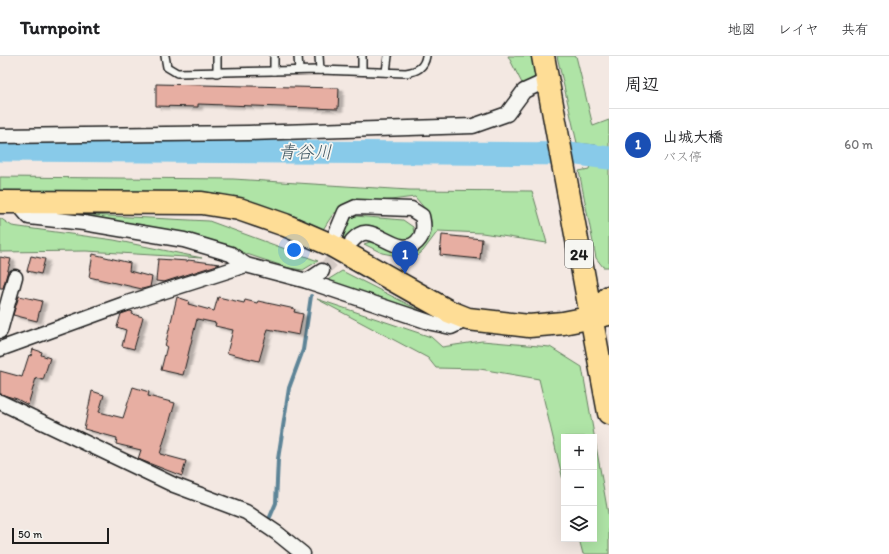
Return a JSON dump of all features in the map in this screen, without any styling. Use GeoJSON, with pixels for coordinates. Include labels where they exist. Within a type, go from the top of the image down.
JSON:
{"type":"FeatureCollection","features":[{"type":"Feature","properties":{"kind":"highway","name":"24"},"geometry":{"type":"LineString","coordinates":[[543,56],[567,192],[600,315],[609,414]]}},
{"type":"Feature","properties":{"kind":"highway"},"geometry":{"type":"LineString","coordinates":[[9,202],[202,203],[238,209],[285,225],[330,245],[448,311],[468,319],[529,326],[563,323],[600,315],[609,297]]}},
{"type":"Feature","properties":{"kind":"street"},"geometry":{"type":"LineString","coordinates":[[0,136],[248,133],[473,126],[507,114],[524,91],[548,80]]}},
{"type":"Feature","properties":{"kind":"street"},"geometry":{"type":"LineString","coordinates":[[9,202],[29,217],[84,223],[184,240],[231,254],[246,265],[307,281],[432,323],[451,327],[468,319]]}},
{"type":"Feature","properties":{"kind":"street"},"geometry":{"type":"LineString","coordinates":[[330,245],[345,212],[356,207],[411,209],[422,216],[424,227],[421,238],[414,245],[402,246],[368,233],[358,234],[352,241]]}},
{"type":"Feature","properties":{"kind":"street"},"geometry":{"type":"LineString","coordinates":[[0,349],[124,304],[246,265]]}},
{"type":"Feature","properties":{"kind":"street"},"geometry":{"type":"LineString","coordinates":[[307,281],[322,271]]}},
{"type":"Feature","properties":{"kind":"street"},"geometry":{"type":"LineString","coordinates":[[0,331],[14,277]]}},
{"type":"Feature","properties":{"kind":"street"},"geometry":{"type":"LineString","coordinates":[[0,402],[174,485],[246,512],[277,533],[303,554]]}},
{"type":"Feature","properties":{"kind":"lane"},"geometry":{"type":"LineString","coordinates":[[165,56],[167,67],[177,73],[299,70],[386,72],[418,71],[425,64],[426,56]]}},
{"type":"Feature","properties":{"kind":"lane"},"geometry":{"type":"LineString","coordinates":[[217,56],[217,73]]}},
{"type":"Feature","properties":{"kind":"lane"},"geometry":{"type":"LineString","coordinates":[[274,56],[274,71]]}},
{"type":"Feature","properties":{"kind":"lane"},"geometry":{"type":"LineString","coordinates":[[298,56],[299,70]]}},
{"type":"Feature","properties":{"kind":"lane"},"geometry":{"type":"LineString","coordinates":[[319,56],[320,70]]}},
{"type":"Feature","properties":{"kind":"lane"},"geometry":{"type":"LineString","coordinates":[[362,56],[362,71]]}},
{"type":"Feature","properties":{"kind":"lane"},"geometry":{"type":"LineString","coordinates":[[386,72],[388,56]]}},
{"type":"Feature","properties":{"kind":"green space"},"geometry":{"type":"Polygon","coordinates":[[[508,56],[534,56],[541,78],[524,87],[508,56]]]}},
{"type":"Feature","properties":{"kind":"green space"},"geometry":{"type":"Polygon","coordinates":[[[557,56],[576,56],[593,126],[609,120],[609,267],[603,267],[596,258],[579,171],[589,169],[596,145],[577,143],[557,56]]]}},
{"type":"Feature","properties":{"kind":"green space"},"geometry":{"type":"Polygon","coordinates":[[[0,177],[233,179],[409,190],[532,191],[547,243],[482,233],[438,231],[423,251],[413,259],[382,253],[364,244],[373,241],[424,243],[431,223],[425,209],[415,197],[350,205],[333,214],[322,231],[123,196],[0,191],[0,177]]]}},
{"type":"Feature","properties":{"kind":"green space"},"geometry":{"type":"Polygon","coordinates":[[[50,213],[209,221],[318,261],[303,270],[289,268],[189,235],[50,213]]]}},
{"type":"Feature","properties":{"kind":"green space"},"geometry":{"type":"Polygon","coordinates":[[[355,216],[403,220],[413,227],[414,234],[408,242],[381,239],[345,241],[342,234],[344,222],[355,216]]]}},
{"type":"Feature","properties":{"kind":"green space"},"geometry":{"type":"Polygon","coordinates":[[[0,218],[12,226],[114,240],[202,258],[86,251],[0,252],[0,218]]]}},
{"type":"Feature","properties":{"kind":"green space"},"geometry":{"type":"Polygon","coordinates":[[[342,271],[439,320],[326,281],[342,271]]]}},
{"type":"Feature","properties":{"kind":"green space"},"geometry":{"type":"Polygon","coordinates":[[[317,299],[431,337],[442,347],[482,341],[550,347],[582,367],[594,434],[561,434],[561,471],[539,379],[480,369],[436,368],[428,358],[317,299]]]}},
{"type":"Feature","properties":{"kind":"green space"},"geometry":{"type":"Polygon","coordinates":[[[597,451],[609,519],[609,554],[583,554],[580,542],[597,542],[597,451]]]}},
{"type":"Feature","properties":{"kind":"building"},"geometry":{"type":"Polygon","coordinates":[[[156,84],[339,88],[338,109],[198,104],[198,107],[156,106],[156,84]]]}},
{"type":"Feature","properties":{"kind":"building"},"geometry":{"type":"Polygon","coordinates":[[[442,235],[482,239],[480,259],[440,255],[442,235]]]}},
{"type":"Feature","properties":{"kind":"building"},"geometry":{"type":"Polygon","coordinates":[[[93,254],[130,263],[129,271],[152,277],[150,287],[142,289],[89,277],[93,254]]]}},
{"type":"Feature","properties":{"kind":"building"},"geometry":{"type":"Polygon","coordinates":[[[31,256],[45,259],[41,274],[27,271],[31,256]]]}},
{"type":"Feature","properties":{"kind":"building"},"geometry":{"type":"Polygon","coordinates":[[[0,257],[11,259],[3,288],[0,288],[0,257]]]}},
{"type":"Feature","properties":{"kind":"building"},"geometry":{"type":"Polygon","coordinates":[[[158,259],[188,260],[220,264],[164,282],[156,281],[158,259]]]}},
{"type":"Feature","properties":{"kind":"building"},"geometry":{"type":"Polygon","coordinates":[[[19,296],[42,301],[37,321],[13,315],[19,296]]]}},
{"type":"Feature","properties":{"kind":"building"},"geometry":{"type":"Polygon","coordinates":[[[177,297],[189,301],[188,304],[214,311],[218,297],[244,303],[245,300],[257,303],[258,301],[295,309],[294,312],[303,314],[299,335],[268,329],[259,361],[227,353],[233,330],[215,326],[216,323],[197,319],[183,375],[161,370],[167,346],[165,346],[177,297]]]}},
{"type":"Feature","properties":{"kind":"building"},"geometry":{"type":"Polygon","coordinates":[[[130,311],[133,312],[132,314],[143,317],[134,349],[122,346],[126,330],[117,327],[121,314],[130,311]]]}},
{"type":"Feature","properties":{"kind":"building"},"geometry":{"type":"Polygon","coordinates":[[[33,349],[42,352],[41,355],[50,358],[43,380],[36,378],[28,405],[17,399],[0,394],[0,371],[22,377],[29,355],[31,356],[33,349]]]}},
{"type":"Feature","properties":{"kind":"building"},"geometry":{"type":"Polygon","coordinates":[[[133,387],[149,392],[148,396],[175,403],[160,454],[186,461],[182,476],[138,459],[141,450],[116,444],[117,438],[84,429],[92,391],[104,395],[99,412],[123,418],[133,387]]]}},
{"type":"Feature","properties":{"kind":"waterway","name":"青谷川"},"geometry":{"type":"LineString","coordinates":[[0,150],[578,154],[609,158]]}},
{"type":"Feature","properties":{"kind":"waterway"},"geometry":{"type":"LineString","coordinates":[[267,524],[276,503],[278,459],[289,388],[303,350],[311,296]]}},
{"type":"Feature","properties":{"kind":"tunnel"},"geometry":{"type":"LineString","coordinates":[[322,271],[347,246]]}},
{"type":"Feature","properties":{"kind":"place","name":"山城大橋"},"geometry":{"type":"Point","coordinates":[405,274]}}]}
